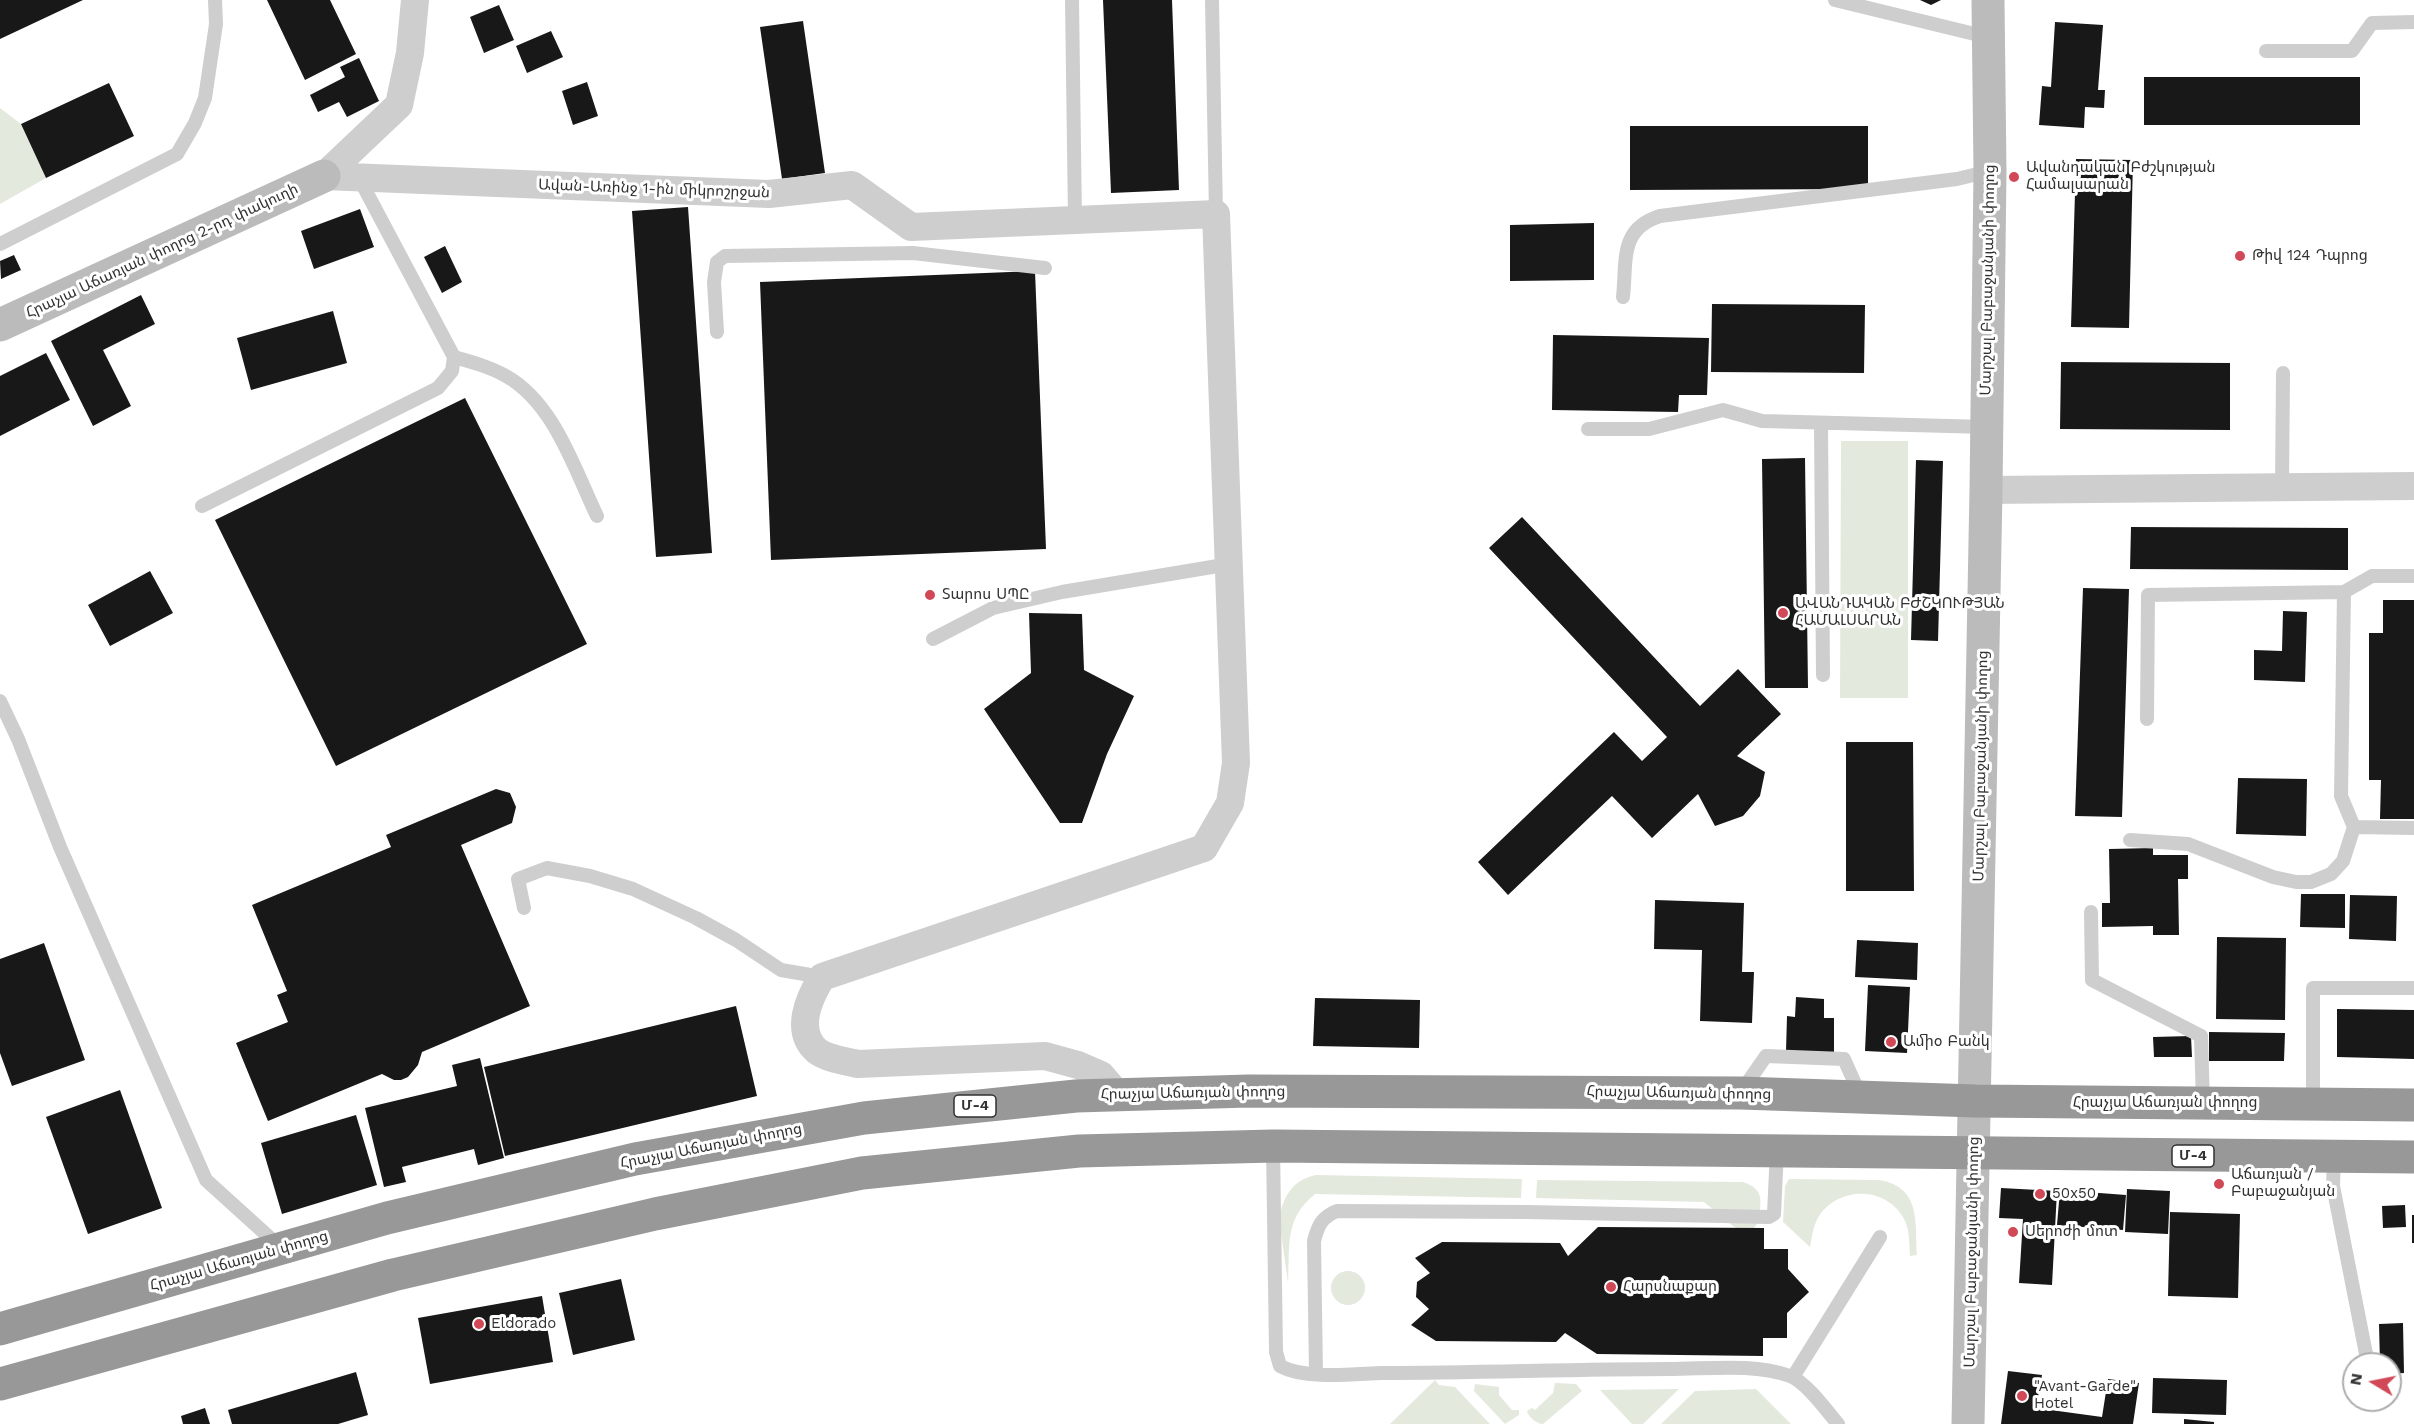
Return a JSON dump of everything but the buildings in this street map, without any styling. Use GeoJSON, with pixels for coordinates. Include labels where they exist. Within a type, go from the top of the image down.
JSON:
{"type":"FeatureCollection","features":[{"type":"Feature","properties":{"kind":"highway","name":"Հրաչյա Աճառյան փողոց"},"geometry":{"type":"LineString","coordinates":[[0,1329],[387,1218],[635,1159],[864,1118],[1076,1096],[1249,1091],[1741,1093],[1975,1101],[2414,1105]]}},
{"type":"Feature","properties":{"kind":"highway","name":"Մ-4"},"geometry":{"type":"LineString","coordinates":[[0,1384],[393,1275],[655,1214],[862,1173],[1079,1151],[1274,1146],[2414,1157]]}},
{"type":"Feature","properties":{"kind":"main road","name":"Մարշալ Բաբաջանյանի փողոց"},"geometry":{"type":"LineString","coordinates":[[1968,1424],[1986,490],[1990,171],[1988,0]]}},
{"type":"Feature","properties":{"kind":"main road","name":"Հրաչյա Աճառյան փողոց 2-րդ փակուղի"},"geometry":{"type":"LineString","coordinates":[[2,318],[324,176]]}},
{"type":"Feature","properties":{"kind":"street"},"geometry":{"type":"LineString","coordinates":[[324,176],[399,105],[410,53],[416,0]]}},
{"type":"Feature","properties":{"kind":"street","name":"Ավան-Առինջ 1-ին միկրոշրջան"},"geometry":{"type":"LineString","coordinates":[[324,176],[769,194],[852,185],[912,240]]}},
{"type":"Feature","properties":{"kind":"street"},"geometry":{"type":"LineString","coordinates":[[912,240],[1075,220],[1216,214],[1236,763],[1230,803],[1204,848],[822,977],[810,998],[805,1017],[808,1038],[817,1051],[832,1058],[858,1064],[1045,1056],[1078,1065],[1101,1075],[1118,1095]]}},
{"type":"Feature","properties":{"kind":"street"},"geometry":{"type":"LineString","coordinates":[[1986,490],[2414,486]]}},
{"type":"Feature","properties":{"kind":"lane"},"geometry":{"type":"LineString","coordinates":[[0,243],[177,154],[195,123],[205,98],[216,24],[215,0]]}},
{"type":"Feature","properties":{"kind":"lane"},"geometry":{"type":"LineString","coordinates":[[1072,0],[1075,220]]}},
{"type":"Feature","properties":{"kind":"lane"},"geometry":{"type":"LineString","coordinates":[[1212,0],[1216,214]]}},
{"type":"Feature","properties":{"kind":"lane"},"geometry":{"type":"LineString","coordinates":[[1835,0],[1987,37]]}},
{"type":"Feature","properties":{"kind":"lane"},"geometry":{"type":"LineString","coordinates":[[2266,51],[2352,51],[2372,23],[2414,22]]}},
{"type":"Feature","properties":{"kind":"lane"},"geometry":{"type":"LineString","coordinates":[[1623,297],[1629,240],[1636,227],[1647,220],[1660,216],[1957,179],[1990,171]]}},
{"type":"Feature","properties":{"kind":"lane"},"geometry":{"type":"LineString","coordinates":[[202,506],[438,388],[452,371],[454,357],[359,178]]}},
{"type":"Feature","properties":{"kind":"lane"},"geometry":{"type":"LineString","coordinates":[[717,332],[714,282],[717,262],[725,256],[912,240],[1045,268]]}},
{"type":"Feature","properties":{"kind":"lane"},"geometry":{"type":"LineString","coordinates":[[454,357],[506,375],[526,390],[547,413],[597,516]]}},
{"type":"Feature","properties":{"kind":"lane"},"geometry":{"type":"LineString","coordinates":[[2282,487],[2283,373]]}},
{"type":"Feature","properties":{"kind":"lane"},"geometry":{"type":"LineString","coordinates":[[1588,429],[1649,429],[1723,410],[1762,421],[1986,427]]}},
{"type":"Feature","properties":{"kind":"lane"},"geometry":{"type":"LineString","coordinates":[[1821,423],[1823,675]]}},
{"type":"Feature","properties":{"kind":"lane"},"geometry":{"type":"LineString","coordinates":[[933,639],[993,608],[1062,592],[1230,564]]}},
{"type":"Feature","properties":{"kind":"lane"},"geometry":{"type":"LineString","coordinates":[[2147,719],[2148,595],[2344,592],[2372,576],[2414,576]]}},
{"type":"Feature","properties":{"kind":"lane"},"geometry":{"type":"LineString","coordinates":[[2130,840],[2188,844],[2273,877],[2296,882],[2311,882],[2331,874],[2343,861],[2354,827],[2341,796],[2344,592]]}},
{"type":"Feature","properties":{"kind":"lane"},"geometry":{"type":"LineString","coordinates":[[0,701],[18,739],[60,847],[206,1180],[282,1248]]}},
{"type":"Feature","properties":{"kind":"lane"},"geometry":{"type":"LineString","coordinates":[[2354,827],[2414,828]]}},
{"type":"Feature","properties":{"kind":"lane"},"geometry":{"type":"LineString","coordinates":[[524,908],[518,879],[547,868],[590,876],[633,888],[696,918],[736,940],[781,970],[822,977]]}},
{"type":"Feature","properties":{"kind":"lane"},"geometry":{"type":"LineString","coordinates":[[2091,912],[2092,980],[2201,1036],[2203,1103]]}},
{"type":"Feature","properties":{"kind":"lane"},"geometry":{"type":"LineString","coordinates":[[2313,1104],[2313,988],[2414,988]]}},
{"type":"Feature","properties":{"kind":"lane"},"geometry":{"type":"LineString","coordinates":[[1274,1146],[1276,1352],[1280,1366],[1291,1372],[1316,1374],[1759,1370],[1793,1377],[1813,1395],[1838,1424]]}},
{"type":"Feature","properties":{"kind":"lane"},"geometry":{"type":"LineString","coordinates":[[1316,1374],[1314,1240],[1317,1226],[1326,1215],[1337,1211],[1769,1217],[1774,1214],[1777,1150]]}},
{"type":"Feature","properties":{"kind":"lane"},"geometry":{"type":"LineString","coordinates":[[2334,1157],[2333,1186],[2366,1352]]}},
{"type":"Feature","properties":{"kind":"lane"},"geometry":{"type":"LineString","coordinates":[[1793,1377],[1880,1237]]}},
{"type":"Feature","properties":{"kind":"shaded area"},"geometry":{"type":"Polygon","coordinates":[[[0,108],[21,124],[46,178],[0,204],[0,108]]]}},
{"type":"Feature","properties":{"kind":"shaded area"},"geometry":{"type":"Polygon","coordinates":[[[1841,441],[1908,441],[1908,698],[1840,698],[1841,441]]]}},
{"type":"Feature","properties":{"kind":"shaded area"},"geometry":{"type":"Polygon","coordinates":[[[1316,1175],[1522,1179],[1521,1198],[1315,1194],[1305,1203],[1293,1223],[1289,1245],[1288,1283],[1279,1218],[1281,1210],[1290,1190],[1295,1185],[1316,1175]]]}},
{"type":"Feature","properties":{"kind":"shaded area"},"geometry":{"type":"Polygon","coordinates":[[[1789,1179],[1879,1180],[1893,1184],[1909,1198],[1913,1207],[1917,1255],[1910,1256],[1907,1228],[1896,1208],[1886,1200],[1862,1194],[1838,1199],[1828,1206],[1817,1220],[1810,1247],[1783,1222],[1785,1186],[1789,1179]]]}},
{"type":"Feature","properties":{"kind":"shaded area"},"geometry":{"type":"Polygon","coordinates":[[[1537,1180],[1743,1182],[1755,1189],[1760,1197],[1759,1222],[1751,1231],[1742,1231],[1704,1202],[1536,1198],[1537,1180]]]}},
{"type":"Feature","properties":{"kind":"shaded area"},"geometry":{"type":"Polygon","coordinates":[[[1348,1271],[1360,1276],[1365,1288],[1360,1300],[1348,1305],[1336,1300],[1331,1288],[1336,1276],[1348,1271]]]}},
{"type":"Feature","properties":{"kind":"shaded area"},"geometry":{"type":"Polygon","coordinates":[[[1435,1380],[1439,1385],[1455,1387],[1490,1424],[1390,1424],[1435,1380]]]}},
{"type":"Feature","properties":{"kind":"shaded area"},"geometry":{"type":"Polygon","coordinates":[[[1555,1383],[1576,1384],[1582,1391],[1543,1424],[1538,1423],[1527,1411],[1532,1408],[1535,1410],[1553,1393],[1555,1383]]]}},
{"type":"Feature","properties":{"kind":"shaded area"},"geometry":{"type":"Polygon","coordinates":[[[1475,1384],[1499,1387],[1499,1395],[1512,1410],[1519,1410],[1519,1415],[1505,1424],[1474,1391],[1475,1384]]]}},
{"type":"Feature","properties":{"kind":"shaded area"},"geometry":{"type":"Polygon","coordinates":[[[1679,1389],[1643,1424],[1632,1424],[1600,1390],[1679,1389]]]}},
{"type":"Feature","properties":{"kind":"shaded area"},"geometry":{"type":"Polygon","coordinates":[[[1756,1389],[1791,1424],[1661,1424],[1695,1391],[1756,1389]]]}},
{"type":"Feature","properties":{"kind":"place","name":"Ավանդական Բժշկության Համալսարան"},"geometry":{"type":"Point","coordinates":[2014,177]}},
{"type":"Feature","properties":{"kind":"place","name":"Թիվ 124 Դպրոց"},"geometry":{"type":"Point","coordinates":[2240,256]}},
{"type":"Feature","properties":{"kind":"place","name":"Տարոս ՍՊԸ"},"geometry":{"type":"Point","coordinates":[930,595]}},
{"type":"Feature","properties":{"kind":"place","name":"ԱՎԱՆԴԱԿԱՆ ԲԺՇԿՈՒԹՅԱՆ ՀԱՄԱԼՍԱՐԱՆ"},"geometry":{"type":"Point","coordinates":[1783,613]}},
{"type":"Feature","properties":{"kind":"place","name":"Ամիօ Բանկ"},"geometry":{"type":"Point","coordinates":[1891,1042]}},
{"type":"Feature","properties":{"kind":"place","name":"Աճառյան / Բաբաջանյան"},"geometry":{"type":"Point","coordinates":[2219,1184]}},
{"type":"Feature","properties":{"kind":"place","name":"50x50"},"geometry":{"type":"Point","coordinates":[2040,1194]}},
{"type":"Feature","properties":{"kind":"place","name":"Սերոժի մոտ"},"geometry":{"type":"Point","coordinates":[2013,1232]}},
{"type":"Feature","properties":{"kind":"place","name":"Հարսնաքար"},"geometry":{"type":"Point","coordinates":[1611,1287]}},
{"type":"Feature","properties":{"kind":"place","name":"Eldorado"},"geometry":{"type":"Point","coordinates":[479,1324]}},
{"type":"Feature","properties":{"kind":"place","name":"\"Avant-Garde\" Hotel"},"geometry":{"type":"Point","coordinates":[2022,1396]}}]}
